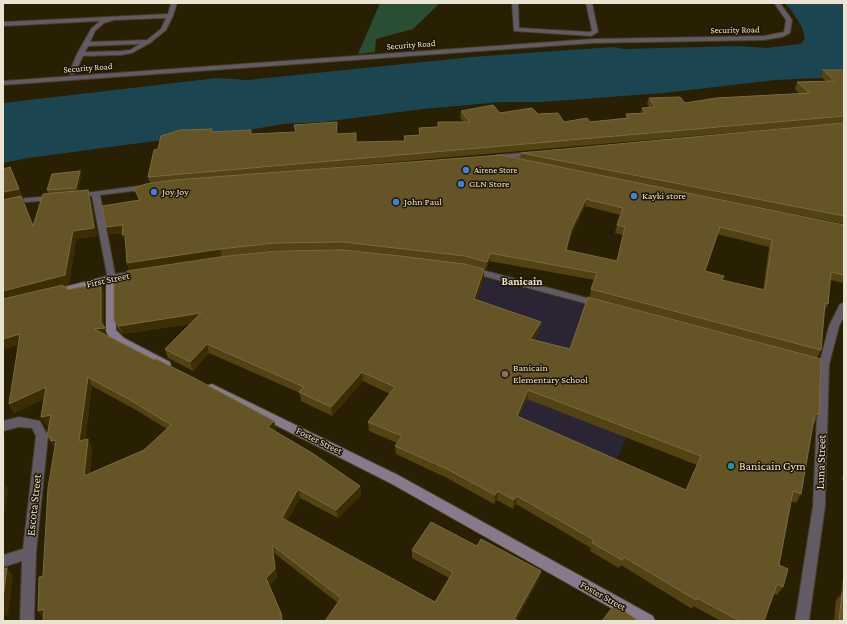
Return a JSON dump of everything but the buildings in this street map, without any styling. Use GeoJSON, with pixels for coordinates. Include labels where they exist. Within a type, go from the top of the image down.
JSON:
{"type":"FeatureCollection","features":[{"type":"Feature","properties":{"kind":"street"},"geometry":{"type":"LineString","coordinates":[[80,54],[121,53],[132,51],[148,42],[163,30],[170,16],[174,3]]}},
{"type":"Feature","properties":{"kind":"street"},"geometry":{"type":"LineString","coordinates":[[515,3],[516,30],[591,34],[595,32],[589,3]]}},
{"type":"Feature","properties":{"kind":"street","name":"Security Road"},"geometry":{"type":"LineString","coordinates":[[3,83],[593,40],[764,38],[780,36],[787,33],[789,20],[777,3]]}},
{"type":"Feature","properties":{"kind":"street"},"geometry":{"type":"LineString","coordinates":[[3,24],[170,16]]}},
{"type":"Feature","properties":{"kind":"street"},"geometry":{"type":"LineString","coordinates":[[72,72],[93,30],[108,19]]}},
{"type":"Feature","properties":{"kind":"street"},"geometry":{"type":"LineString","coordinates":[[86,44],[148,42]]}},
{"type":"Feature","properties":{"kind":"street"},"geometry":{"type":"LineString","coordinates":[[524,164],[489,158],[540,154]]}},
{"type":"Feature","properties":{"kind":"street"},"geometry":{"type":"LineString","coordinates":[[3,205],[27,200],[96,194],[155,186]]}},
{"type":"Feature","properties":{"kind":"street"},"geometry":{"type":"LineString","coordinates":[[96,194],[111,278],[112,331],[120,342],[176,370]]}},
{"type":"Feature","properties":{"kind":"street"},"geometry":{"type":"LineString","coordinates":[[464,268],[610,307]]}},
{"type":"Feature","properties":{"kind":"street","name":"First Street"},"geometry":{"type":"LineString","coordinates":[[48,294],[111,278],[148,272]]}},
{"type":"Feature","properties":{"kind":"street","name":"Luna Street"},"geometry":{"type":"LineString","coordinates":[[802,621],[819,506],[821,364],[834,326],[844,306]]}},
{"type":"Feature","properties":{"kind":"street","name":"Foster Street"},"geometry":{"type":"LineString","coordinates":[[204,384],[394,479],[648,621]]}},
{"type":"Feature","properties":{"kind":"street","name":"Escota Street"},"geometry":{"type":"LineString","coordinates":[[3,426],[19,422],[36,424],[42,436],[29,553],[27,621]]}},
{"type":"Feature","properties":{"kind":"street"},"geometry":{"type":"LineString","coordinates":[[3,561],[29,553]]}},
{"type":"Feature","properties":{"kind":"shaded area","name":"Banicain Elementary School"},"geometry":{"type":"Polygon","coordinates":[[[468,274],[636,317],[641,408],[611,471],[375,367],[468,274]]]}},
{"type":"Feature","properties":{"kind":"green space"},"geometry":{"type":"Polygon","coordinates":[[[380,3],[440,3],[413,29],[376,39],[375,52],[358,54],[380,3]]]}},
{"type":"Feature","properties":{"kind":"water"},"geometry":{"type":"Polygon","coordinates":[[[784,3],[844,3],[844,77],[776,80],[663,93],[542,102],[501,102],[423,109],[323,122],[283,124],[221,135],[170,139],[28,158],[3,163],[3,103],[217,78],[247,80],[472,57],[614,47],[624,49],[739,46],[766,48],[800,44],[805,39],[802,27],[791,10],[784,3]]]}},
{"type":"Feature","properties":{"kind":"place","name":"Airene Store"},"geometry":{"type":"Point","coordinates":[466,170]}},
{"type":"Feature","properties":{"kind":"place","name":"GLN Store"},"geometry":{"type":"Point","coordinates":[461,184]}},
{"type":"Feature","properties":{"kind":"place","name":"Joy Joy"},"geometry":{"type":"Point","coordinates":[154,192]}},
{"type":"Feature","properties":{"kind":"place","name":"Kayki store"},"geometry":{"type":"Point","coordinates":[634,196]}},
{"type":"Feature","properties":{"kind":"place","name":"John Paul"},"geometry":{"type":"Point","coordinates":[396,202]}},
{"type":"Feature","properties":{"kind":"place","name":"Banicain Elementary School"},"geometry":{"type":"Point","coordinates":[505,374]}},
{"type":"Feature","properties":{"kind":"place","name":"Banicain Gym"},"geometry":{"type":"Point","coordinates":[731,466]}},
{"type":"Feature","properties":{"kind":"district","name":"Banicain"},"geometry":{"type":"Point","coordinates":[522,282]}}]}
